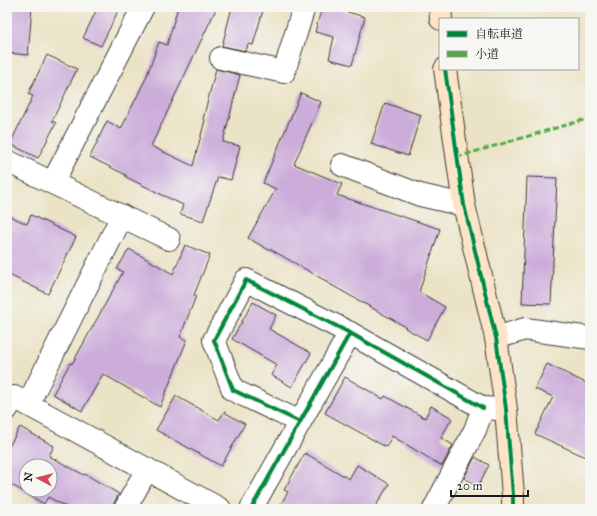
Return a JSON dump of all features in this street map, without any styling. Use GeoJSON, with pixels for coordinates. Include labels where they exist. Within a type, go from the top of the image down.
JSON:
{"type":"FeatureCollection","features":[{"type":"Feature","properties":{"kind":"street"},"geometry":{"type":"LineString","coordinates":[[53,182],[143,7]]}},
{"type":"Feature","properties":{"kind":"street"},"geometry":{"type":"LineString","coordinates":[[221,58],[284,72],[304,7]]}},
{"type":"Feature","properties":{"kind":"street"},"geometry":{"type":"LineString","coordinates":[[440,7],[441,18]]}},
{"type":"Feature","properties":{"kind":"street"},"geometry":{"type":"LineString","coordinates":[[445,70],[464,205],[496,338],[506,409],[513,509]]}},
{"type":"Feature","properties":{"kind":"street"},"geometry":{"type":"LineString","coordinates":[[7,161],[170,239]]}},
{"type":"Feature","properties":{"kind":"street"},"geometry":{"type":"LineString","coordinates":[[342,165],[420,195],[464,205]]}},
{"type":"Feature","properties":{"kind":"street"},"geometry":{"type":"LineString","coordinates":[[122,216],[14,401],[147,469],[220,509]]}},
{"type":"Feature","properties":{"kind":"street"},"geometry":{"type":"LineString","coordinates":[[300,422],[233,390],[214,340],[246,280],[350,333],[483,408],[506,409]]}},
{"type":"Feature","properties":{"kind":"street"},"geometry":{"type":"LineString","coordinates":[[496,338],[525,329],[590,338]]}},
{"type":"Feature","properties":{"kind":"street"},"geometry":{"type":"LineString","coordinates":[[250,509],[350,333]]}},
{"type":"Feature","properties":{"kind":"street"},"geometry":{"type":"LineString","coordinates":[[434,509],[475,430],[483,408]]}},
{"type":"Feature","properties":{"kind":"street"},"geometry":{"type":"LineString","coordinates":[[125,509],[147,469]]}},
{"type":"Feature","properties":{"kind":"building"},"geometry":{"type":"Polygon","coordinates":[[[7,7],[32,7],[28,55],[7,53],[7,7]]]}},
{"type":"Feature","properties":{"kind":"building"},"geometry":{"type":"Polygon","coordinates":[[[98,7],[120,7],[101,46],[83,38],[98,7]]]}},
{"type":"Feature","properties":{"kind":"building"},"geometry":{"type":"Polygon","coordinates":[[[178,7],[217,7],[151,146],[193,166],[216,69],[240,75],[223,142],[240,146],[231,180],[218,177],[203,221],[180,214],[183,205],[126,177],[126,175],[90,157],[107,121],[121,129],[146,78],[159,42],[167,45],[178,7]]]}},
{"type":"Feature","properties":{"kind":"building"},"geometry":{"type":"Polygon","coordinates":[[[232,7],[264,7],[253,45],[248,44],[246,51],[222,46],[232,7]]]}},
{"type":"Feature","properties":{"kind":"building"},"geometry":{"type":"Polygon","coordinates":[[[322,7],[330,7],[365,17],[352,65],[329,59],[334,37],[315,32],[322,7]]]}},
{"type":"Feature","properties":{"kind":"building"},"geometry":{"type":"Polygon","coordinates":[[[47,55],[77,69],[52,121],[56,123],[38,158],[10,144],[33,96],[28,94],[47,55]]]}},
{"type":"Feature","properties":{"kind":"building"},"geometry":{"type":"Polygon","coordinates":[[[301,93],[321,102],[294,164],[342,184],[337,195],[440,229],[419,292],[445,307],[427,340],[270,249],[269,250],[248,238],[276,189],[263,183],[301,93]]]}},
{"type":"Feature","properties":{"kind":"building"},"geometry":{"type":"Polygon","coordinates":[[[385,103],[421,115],[408,156],[371,144],[385,103]]]}},
{"type":"Feature","properties":{"kind":"building"},"geometry":{"type":"Polygon","coordinates":[[[527,177],[557,178],[551,304],[522,303],[527,177]]]}},
{"type":"Feature","properties":{"kind":"building"},"geometry":{"type":"Polygon","coordinates":[[[7,215],[27,224],[31,215],[76,237],[48,294],[7,274],[7,215]]]}},
{"type":"Feature","properties":{"kind":"building"},"geometry":{"type":"Polygon","coordinates":[[[185,245],[210,255],[194,295],[196,296],[180,337],[187,340],[160,407],[103,374],[82,411],[53,394],[70,363],[72,364],[123,272],[117,269],[129,249],[173,274],[185,245]]]}},
{"type":"Feature","properties":{"kind":"building"},"geometry":{"type":"Polygon","coordinates":[[[253,302],[276,315],[269,329],[311,353],[292,387],[271,375],[277,365],[232,339],[253,302]]]}},
{"type":"Feature","properties":{"kind":"building"},"geometry":{"type":"Polygon","coordinates":[[[547,364],[590,385],[590,459],[535,434],[553,397],[535,389],[547,364]]]}},
{"type":"Feature","properties":{"kind":"building"},"geometry":{"type":"Polygon","coordinates":[[[345,377],[383,399],[385,396],[425,418],[431,406],[452,418],[441,438],[453,445],[442,466],[392,436],[386,447],[325,413],[345,377]]]}},
{"type":"Feature","properties":{"kind":"building"},"geometry":{"type":"Polygon","coordinates":[[[176,396],[219,420],[224,412],[245,424],[221,466],[156,430],[176,396]]]}},
{"type":"Feature","properties":{"kind":"building"},"geometry":{"type":"Polygon","coordinates":[[[20,427],[54,446],[49,456],[53,458],[18,458],[18,489],[7,482],[7,450],[20,427]]]}},
{"type":"Feature","properties":{"kind":"building"},"geometry":{"type":"Polygon","coordinates":[[[305,453],[349,479],[357,465],[389,484],[374,509],[278,509],[288,492],[284,490],[305,453]]]}},
{"type":"Feature","properties":{"kind":"building"},"geometry":{"type":"Polygon","coordinates":[[[475,457],[489,465],[478,486],[464,478],[475,457]]]}},
{"type":"Feature","properties":{"kind":"building"},"geometry":{"type":"Polygon","coordinates":[[[58,461],[84,475],[85,474],[119,494],[114,503],[113,509],[70,509],[50,498],[58,498],[58,461]]]}},
{"type":"Feature","properties":{"kind":"building"},"geometry":{"type":"Polygon","coordinates":[[[34,498],[47,498],[44,504],[34,498]]]}},
{"type":"Feature","properties":{"kind":"marked path"},"geometry":{"type":"LineString","coordinates":[[457,157],[590,118]]}},
{"type":"Feature","properties":{"kind":"cycle path"},"geometry":{"type":"LineString","coordinates":[[445,70],[464,205],[496,338],[506,409],[513,509]]}},
{"type":"Feature","properties":{"kind":"cycle path"},"geometry":{"type":"LineString","coordinates":[[300,422],[233,390],[214,340],[246,280],[350,333]]}},
{"type":"Feature","properties":{"kind":"cycle path"},"geometry":{"type":"LineString","coordinates":[[251,509],[350,333],[483,408]]}}]}
